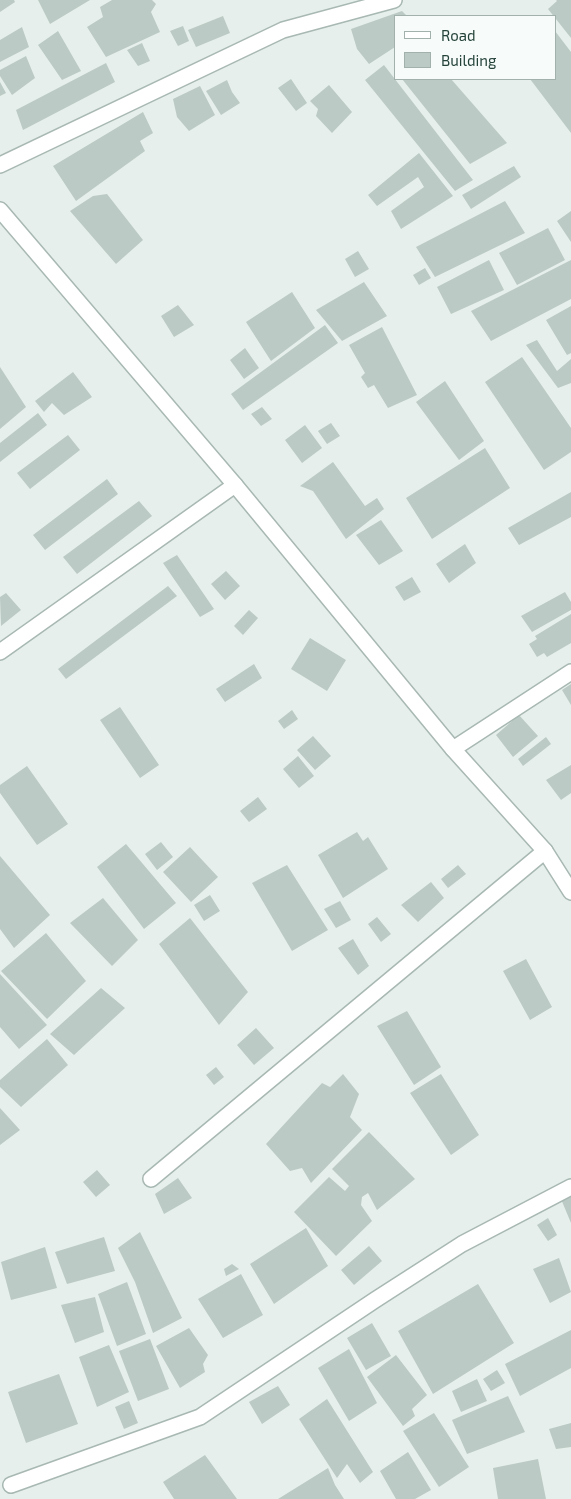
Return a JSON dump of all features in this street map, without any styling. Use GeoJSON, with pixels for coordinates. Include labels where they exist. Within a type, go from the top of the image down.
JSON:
{"type":"FeatureCollection","features":[{"type":"Feature","properties":{"kind":"street"},"geometry":{"type":"LineString","coordinates":[[0,166],[283,30],[394,0]]}},
{"type":"Feature","properties":{"kind":"street"},"geometry":{"type":"LineString","coordinates":[[0,210],[235,485],[453,749],[546,851],[571,892]]}},
{"type":"Feature","properties":{"kind":"street"},"geometry":{"type":"LineString","coordinates":[[0,652],[235,485]]}},
{"type":"Feature","properties":{"kind":"street"},"geometry":{"type":"LineString","coordinates":[[453,749],[571,672]]}},
{"type":"Feature","properties":{"kind":"street"},"geometry":{"type":"LineString","coordinates":[[151,1179],[546,851]]}},
{"type":"Feature","properties":{"kind":"street"},"geometry":{"type":"LineString","coordinates":[[11,1485],[200,1417],[462,1244],[571,1187]]}},
{"type":"Feature","properties":{"kind":"building"},"geometry":{"type":"Polygon","coordinates":[[[0,0],[14,0],[15,2],[0,12],[0,0]]]}},
{"type":"Feature","properties":{"kind":"building"},"geometry":{"type":"Polygon","coordinates":[[[38,0],[90,0],[50,24],[38,0]]]}},
{"type":"Feature","properties":{"kind":"building"},"geometry":{"type":"Polygon","coordinates":[[[112,0],[152,0],[156,4],[151,12],[160,32],[106,57],[87,27],[103,17],[100,7],[112,0]]]}},
{"type":"Feature","properties":{"kind":"building"},"geometry":{"type":"Polygon","coordinates":[[[571,0],[571,38],[556,19],[556,15],[553,15],[548,9],[557,1],[571,0]]]}},
{"type":"Feature","properties":{"kind":"building"},"geometry":{"type":"Polygon","coordinates":[[[402,11],[406,15],[394,15],[394,48],[369,64],[357,49],[351,29],[402,11]]]}},
{"type":"Feature","properties":{"kind":"building"},"geometry":{"type":"Polygon","coordinates":[[[223,16],[230,33],[196,47],[188,30],[223,16]]]}},
{"type":"Feature","properties":{"kind":"building"},"geometry":{"type":"Polygon","coordinates":[[[183,26],[189,41],[178,46],[170,31],[183,26]]]}},
{"type":"Feature","properties":{"kind":"building"},"geometry":{"type":"Polygon","coordinates":[[[22,27],[29,47],[0,62],[0,40],[22,27]]]}},
{"type":"Feature","properties":{"kind":"building"},"geometry":{"type":"Polygon","coordinates":[[[58,31],[81,71],[62,80],[38,45],[58,31]]]}},
{"type":"Feature","properties":{"kind":"building"},"geometry":{"type":"Polygon","coordinates":[[[556,32],[571,52],[571,133],[531,80],[556,80],[556,32]]]}},
{"type":"Feature","properties":{"kind":"building"},"geometry":{"type":"Polygon","coordinates":[[[142,43],[150,61],[138,66],[127,50],[142,43]]]}},
{"type":"Feature","properties":{"kind":"building"},"geometry":{"type":"Polygon","coordinates":[[[26,56],[35,78],[12,95],[0,76],[0,70],[26,56]]]}},
{"type":"Feature","properties":{"kind":"building"},"geometry":{"type":"Polygon","coordinates":[[[106,63],[115,82],[23,130],[16,110],[106,63]]]}},
{"type":"Feature","properties":{"kind":"building"},"geometry":{"type":"Polygon","coordinates":[[[384,65],[473,180],[455,191],[365,80],[384,65]]]}},
{"type":"Feature","properties":{"kind":"building"},"geometry":{"type":"Polygon","coordinates":[[[291,79],[307,103],[296,111],[278,88],[291,79]]]}},
{"type":"Feature","properties":{"kind":"building"},"geometry":{"type":"Polygon","coordinates":[[[227,80],[232,92],[240,103],[221,115],[206,91],[227,80]]]}},
{"type":"Feature","properties":{"kind":"building"},"geometry":{"type":"Polygon","coordinates":[[[403,80],[452,80],[507,143],[470,164],[403,80]]]}},
{"type":"Feature","properties":{"kind":"building"},"geometry":{"type":"Polygon","coordinates":[[[0,82],[6,93],[0,96],[0,82]]]}},
{"type":"Feature","properties":{"kind":"building"},"geometry":{"type":"Polygon","coordinates":[[[329,85],[352,112],[332,133],[316,116],[318,109],[310,101],[329,85]]]}},
{"type":"Feature","properties":{"kind":"building"},"geometry":{"type":"Polygon","coordinates":[[[200,86],[215,115],[189,131],[177,117],[173,99],[200,86]]]}},
{"type":"Feature","properties":{"kind":"building"},"geometry":{"type":"Polygon","coordinates":[[[143,112],[153,133],[140,141],[145,151],[76,201],[53,166],[143,112]]]}},
{"type":"Feature","properties":{"kind":"building"},"geometry":{"type":"Polygon","coordinates":[[[419,153],[453,196],[401,229],[391,211],[424,187],[418,177],[377,206],[368,195],[419,153]]]}},
{"type":"Feature","properties":{"kind":"building"},"geometry":{"type":"Polygon","coordinates":[[[514,166],[521,177],[471,209],[462,195],[514,166]]]}},
{"type":"Feature","properties":{"kind":"building"},"geometry":{"type":"Polygon","coordinates":[[[107,194],[143,240],[116,264],[70,211],[93,196],[107,194]]]}},
{"type":"Feature","properties":{"kind":"building"},"geometry":{"type":"Polygon","coordinates":[[[505,201],[525,233],[435,277],[416,247],[505,201]]]}},
{"type":"Feature","properties":{"kind":"building"},"geometry":{"type":"Polygon","coordinates":[[[571,211],[571,242],[557,221],[571,211]]]}},
{"type":"Feature","properties":{"kind":"building"},"geometry":{"type":"Polygon","coordinates":[[[548,228],[565,260],[517,285],[499,253],[548,228]]]}},
{"type":"Feature","properties":{"kind":"building"},"geometry":{"type":"Polygon","coordinates":[[[358,251],[369,269],[355,277],[345,259],[358,251]]]}},
{"type":"Feature","properties":{"kind":"building"},"geometry":{"type":"Polygon","coordinates":[[[489,260],[504,290],[451,314],[437,287],[489,260]]]}},
{"type":"Feature","properties":{"kind":"building"},"geometry":{"type":"Polygon","coordinates":[[[571,260],[571,299],[491,341],[471,311],[571,260]]]}},
{"type":"Feature","properties":{"kind":"building"},"geometry":{"type":"Polygon","coordinates":[[[425,268],[431,278],[419,285],[413,275],[425,268]]]}},
{"type":"Feature","properties":{"kind":"building"},"geometry":{"type":"Polygon","coordinates":[[[364,282],[387,316],[342,341],[316,310],[364,282]]]}},
{"type":"Feature","properties":{"kind":"building"},"geometry":{"type":"Polygon","coordinates":[[[292,292],[315,328],[271,361],[246,322],[292,292]]]}},
{"type":"Feature","properties":{"kind":"building"},"geometry":{"type":"Polygon","coordinates":[[[178,305],[194,325],[174,337],[161,316],[178,305]]]}},
{"type":"Feature","properties":{"kind":"building"},"geometry":{"type":"Polygon","coordinates":[[[571,306],[571,353],[567,355],[546,320],[571,306]]]}},
{"type":"Feature","properties":{"kind":"building"},"geometry":{"type":"Polygon","coordinates":[[[325,325],[338,343],[243,410],[231,394],[325,325]]]}},
{"type":"Feature","properties":{"kind":"building"},"geometry":{"type":"Polygon","coordinates":[[[382,327],[417,395],[388,408],[374,385],[368,388],[361,377],[365,373],[349,345],[382,327]]]}},
{"type":"Feature","properties":{"kind":"building"},"geometry":{"type":"Polygon","coordinates":[[[537,340],[557,371],[571,359],[571,383],[558,388],[526,345],[537,340]]]}},
{"type":"Feature","properties":{"kind":"building"},"geometry":{"type":"Polygon","coordinates":[[[245,348],[259,368],[244,379],[230,360],[245,348]]]}},
{"type":"Feature","properties":{"kind":"building"},"geometry":{"type":"Polygon","coordinates":[[[522,357],[571,428],[571,452],[544,470],[485,382],[522,357]]]}},
{"type":"Feature","properties":{"kind":"building"},"geometry":{"type":"Polygon","coordinates":[[[0,367],[26,407],[0,429],[0,367]]]}},
{"type":"Feature","properties":{"kind":"building"},"geometry":{"type":"Polygon","coordinates":[[[73,372],[92,397],[64,415],[52,403],[44,412],[35,401],[73,372]]]}},
{"type":"Feature","properties":{"kind":"building"},"geometry":{"type":"Polygon","coordinates":[[[445,381],[484,441],[459,460],[416,402],[445,381]]]}},
{"type":"Feature","properties":{"kind":"building"},"geometry":{"type":"Polygon","coordinates":[[[262,407],[272,419],[261,426],[251,414],[262,407]]]}},
{"type":"Feature","properties":{"kind":"building"},"geometry":{"type":"Polygon","coordinates":[[[38,413],[47,425],[0,462],[0,443],[38,413]]]}},
{"type":"Feature","properties":{"kind":"building"},"geometry":{"type":"Polygon","coordinates":[[[331,423],[340,436],[327,444],[318,431],[331,423]]]}},
{"type":"Feature","properties":{"kind":"building"},"geometry":{"type":"Polygon","coordinates":[[[305,425],[322,448],[302,463],[285,440],[305,425]]]}},
{"type":"Feature","properties":{"kind":"building"},"geometry":{"type":"Polygon","coordinates":[[[68,435],[80,450],[30,489],[17,473],[68,435]]]}},
{"type":"Feature","properties":{"kind":"building"},"geometry":{"type":"Polygon","coordinates":[[[485,448],[510,488],[432,539],[406,498],[485,448]]]}},
{"type":"Feature","properties":{"kind":"building"},"geometry":{"type":"Polygon","coordinates":[[[333,462],[365,506],[377,498],[384,509],[346,539],[313,491],[300,486],[333,462]]]}},
{"type":"Feature","properties":{"kind":"building"},"geometry":{"type":"Polygon","coordinates":[[[107,479],[118,494],[45,550],[33,535],[107,479]]]}},
{"type":"Feature","properties":{"kind":"building"},"geometry":{"type":"Polygon","coordinates":[[[571,492],[571,517],[519,545],[508,528],[571,492]]]}},
{"type":"Feature","properties":{"kind":"building"},"geometry":{"type":"Polygon","coordinates":[[[139,501],[152,516],[77,574],[63,557],[139,501]]]}},
{"type":"Feature","properties":{"kind":"building"},"geometry":{"type":"Polygon","coordinates":[[[381,520],[403,551],[379,565],[356,535],[381,520]]]}},
{"type":"Feature","properties":{"kind":"building"},"geometry":{"type":"Polygon","coordinates":[[[465,544],[476,563],[449,583],[436,564],[465,544]]]}},
{"type":"Feature","properties":{"kind":"building"},"geometry":{"type":"Polygon","coordinates":[[[177,555],[214,609],[200,617],[163,563],[177,555]]]}},
{"type":"Feature","properties":{"kind":"building"},"geometry":{"type":"Polygon","coordinates":[[[226,571],[240,586],[225,600],[211,584],[226,571]]]}},
{"type":"Feature","properties":{"kind":"building"},"geometry":{"type":"Polygon","coordinates":[[[412,577],[421,592],[404,601],[395,587],[412,577]]]}},
{"type":"Feature","properties":{"kind":"building"},"geometry":{"type":"Polygon","coordinates":[[[168,586],[177,596],[66,679],[58,669],[168,586]]]}},
{"type":"Feature","properties":{"kind":"building"},"geometry":{"type":"Polygon","coordinates":[[[565,592],[571,602],[571,610],[532,632],[521,616],[565,592]]]}},
{"type":"Feature","properties":{"kind":"building"},"geometry":{"type":"Polygon","coordinates":[[[6,593],[21,610],[1,626],[0,597],[6,593]]]}},
{"type":"Feature","properties":{"kind":"building"},"geometry":{"type":"Polygon","coordinates":[[[249,610],[258,618],[243,635],[234,626],[249,610]]]}},
{"type":"Feature","properties":{"kind":"building"},"geometry":{"type":"Polygon","coordinates":[[[571,614],[571,643],[547,657],[544,653],[537,657],[529,644],[537,639],[535,636],[571,614]]]}},
{"type":"Feature","properties":{"kind":"building"},"geometry":{"type":"Polygon","coordinates":[[[310,638],[346,660],[327,691],[291,669],[310,638]]]}},
{"type":"Feature","properties":{"kind":"building"},"geometry":{"type":"Polygon","coordinates":[[[254,664],[262,678],[225,702],[216,689],[254,664]]]}},
{"type":"Feature","properties":{"kind":"building"},"geometry":{"type":"Polygon","coordinates":[[[571,684],[571,705],[562,690],[571,684]]]}},
{"type":"Feature","properties":{"kind":"building"},"geometry":{"type":"Polygon","coordinates":[[[120,707],[159,765],[140,778],[100,720],[120,707]]]}},
{"type":"Feature","properties":{"kind":"building"},"geometry":{"type":"Polygon","coordinates":[[[292,710],[298,719],[284,729],[278,721],[292,710]]]}},
{"type":"Feature","properties":{"kind":"building"},"geometry":{"type":"Polygon","coordinates":[[[519,715],[538,736],[513,757],[496,735],[519,715]]]}},
{"type":"Feature","properties":{"kind":"building"},"geometry":{"type":"Polygon","coordinates":[[[313,736],[331,756],[315,770],[297,750],[313,736]]]}},
{"type":"Feature","properties":{"kind":"building"},"geometry":{"type":"Polygon","coordinates":[[[546,737],[551,744],[523,766],[518,759],[546,737]]]}},
{"type":"Feature","properties":{"kind":"building"},"geometry":{"type":"Polygon","coordinates":[[[298,756],[314,776],[299,788],[283,769],[298,756]]]}},
{"type":"Feature","properties":{"kind":"building"},"geometry":{"type":"Polygon","coordinates":[[[571,765],[571,793],[561,800],[546,780],[571,765]]]}},
{"type":"Feature","properties":{"kind":"building"},"geometry":{"type":"Polygon","coordinates":[[[27,766],[68,824],[37,845],[0,793],[0,785],[27,766]]]}},
{"type":"Feature","properties":{"kind":"building"},"geometry":{"type":"Polygon","coordinates":[[[258,797],[267,809],[249,822],[240,811],[258,797]]]}},
{"type":"Feature","properties":{"kind":"building"},"geometry":{"type":"Polygon","coordinates":[[[357,832],[363,841],[368,837],[388,869],[343,898],[318,855],[357,832]]]}},
{"type":"Feature","properties":{"kind":"building"},"geometry":{"type":"Polygon","coordinates":[[[161,842],[173,857],[157,870],[145,854],[161,842]]]}},
{"type":"Feature","properties":{"kind":"building"},"geometry":{"type":"Polygon","coordinates":[[[126,844],[176,903],[144,929],[97,867],[126,844]]]}},
{"type":"Feature","properties":{"kind":"building"},"geometry":{"type":"Polygon","coordinates":[[[190,847],[218,877],[191,902],[163,872],[190,847]]]}},
{"type":"Feature","properties":{"kind":"building"},"geometry":{"type":"Polygon","coordinates":[[[0,856],[50,915],[14,948],[0,929],[0,856]]]}},
{"type":"Feature","properties":{"kind":"building"},"geometry":{"type":"Polygon","coordinates":[[[287,865],[328,930],[292,951],[252,883],[287,865]]]}},
{"type":"Feature","properties":{"kind":"building"},"geometry":{"type":"Polygon","coordinates":[[[458,865],[466,874],[448,888],[441,879],[458,865]]]}},
{"type":"Feature","properties":{"kind":"building"},"geometry":{"type":"Polygon","coordinates":[[[431,882],[444,898],[418,922],[401,905],[431,882]]]}},
{"type":"Feature","properties":{"kind":"building"},"geometry":{"type":"Polygon","coordinates":[[[210,895],[220,911],[204,921],[194,905],[210,895]]]}},
{"type":"Feature","properties":{"kind":"building"},"geometry":{"type":"Polygon","coordinates":[[[103,898],[138,940],[112,966],[70,923],[103,898]]]}},
{"type":"Feature","properties":{"kind":"building"},"geometry":{"type":"Polygon","coordinates":[[[340,901],[351,920],[336,928],[324,909],[340,901]]]}},
{"type":"Feature","properties":{"kind":"building"},"geometry":{"type":"Polygon","coordinates":[[[377,917],[391,934],[381,942],[368,924],[377,917]]]}},
{"type":"Feature","properties":{"kind":"building"},"geometry":{"type":"Polygon","coordinates":[[[190,918],[248,992],[219,1025],[159,944],[190,918]]]}},
{"type":"Feature","properties":{"kind":"building"},"geometry":{"type":"Polygon","coordinates":[[[46,933],[86,981],[47,1019],[1,971],[46,933]]]}},
{"type":"Feature","properties":{"kind":"building"},"geometry":{"type":"Polygon","coordinates":[[[353,939],[369,966],[358,975],[338,948],[353,939]]]}},
{"type":"Feature","properties":{"kind":"building"},"geometry":{"type":"Polygon","coordinates":[[[526,959],[552,1007],[530,1020],[503,971],[526,959]]]}},
{"type":"Feature","properties":{"kind":"building"},"geometry":{"type":"Polygon","coordinates":[[[0,974],[47,1025],[19,1049],[0,1027],[0,974]]]}},
{"type":"Feature","properties":{"kind":"building"},"geometry":{"type":"Polygon","coordinates":[[[101,988],[125,1008],[74,1055],[50,1034],[101,988]]]}},
{"type":"Feature","properties":{"kind":"building"},"geometry":{"type":"Polygon","coordinates":[[[407,1011],[441,1067],[414,1085],[377,1026],[407,1011]]]}},
{"type":"Feature","properties":{"kind":"building"},"geometry":{"type":"Polygon","coordinates":[[[256,1028],[274,1048],[254,1065],[237,1045],[256,1028]]]}},
{"type":"Feature","properties":{"kind":"building"},"geometry":{"type":"Polygon","coordinates":[[[47,1039],[68,1065],[21,1107],[0,1087],[0,1080],[47,1039]]]}},
{"type":"Feature","properties":{"kind":"building"},"geometry":{"type":"Polygon","coordinates":[[[216,1067],[224,1077],[214,1085],[206,1075],[216,1067]]]}},
{"type":"Feature","properties":{"kind":"building"},"geometry":{"type":"Polygon","coordinates":[[[343,1074],[359,1094],[350,1117],[362,1130],[311,1183],[302,1168],[290,1171],[266,1144],[322,1083],[330,1087],[343,1074]]]}},
{"type":"Feature","properties":{"kind":"building"},"geometry":{"type":"Polygon","coordinates":[[[441,1074],[479,1135],[451,1155],[410,1093],[441,1074]]]}},
{"type":"Feature","properties":{"kind":"building"},"geometry":{"type":"Polygon","coordinates":[[[0,1108],[20,1130],[0,1145],[0,1108]]]}},
{"type":"Feature","properties":{"kind":"building"},"geometry":{"type":"Polygon","coordinates":[[[369,1132],[415,1179],[377,1210],[368,1193],[362,1197],[361,1205],[372,1221],[336,1256],[294,1212],[329,1177],[345,1191],[349,1186],[332,1169],[369,1132]]]}},
{"type":"Feature","properties":{"kind":"building"},"geometry":{"type":"Polygon","coordinates":[[[97,1170],[110,1185],[96,1197],[83,1182],[97,1170]]]}},
{"type":"Feature","properties":{"kind":"building"},"geometry":{"type":"Polygon","coordinates":[[[178,1178],[192,1198],[164,1214],[155,1194],[178,1178]]]}},
{"type":"Feature","properties":{"kind":"building"},"geometry":{"type":"Polygon","coordinates":[[[571,1194],[571,1223],[561,1199],[571,1194]]]}},
{"type":"Feature","properties":{"kind":"building"},"geometry":{"type":"Polygon","coordinates":[[[548,1218],[557,1235],[548,1241],[537,1225],[548,1218]]]}},
{"type":"Feature","properties":{"kind":"building"},"geometry":{"type":"Polygon","coordinates":[[[306,1228],[328,1266],[274,1304],[250,1264],[306,1228]]]}},
{"type":"Feature","properties":{"kind":"building"},"geometry":{"type":"Polygon","coordinates":[[[140,1232],[182,1318],[153,1333],[135,1282],[118,1248],[140,1232]]]}},
{"type":"Feature","properties":{"kind":"building"},"geometry":{"type":"Polygon","coordinates":[[[104,1237],[115,1271],[67,1284],[55,1252],[104,1237]]]}},
{"type":"Feature","properties":{"kind":"building"},"geometry":{"type":"Polygon","coordinates":[[[369,1246],[382,1261],[354,1285],[341,1270],[369,1246]]]}},
{"type":"Feature","properties":{"kind":"building"},"geometry":{"type":"Polygon","coordinates":[[[45,1247],[57,1288],[11,1300],[1,1262],[45,1247]]]}},
{"type":"Feature","properties":{"kind":"building"},"geometry":{"type":"Polygon","coordinates":[[[559,1258],[571,1292],[550,1303],[533,1269],[559,1258]]]}},
{"type":"Feature","properties":{"kind":"building"},"geometry":{"type":"Polygon","coordinates":[[[232,1264],[239,1269],[226,1276],[224,1269],[232,1264]]]}},
{"type":"Feature","properties":{"kind":"building"},"geometry":{"type":"Polygon","coordinates":[[[241,1274],[263,1315],[223,1338],[198,1299],[241,1274]]]}},
{"type":"Feature","properties":{"kind":"building"},"geometry":{"type":"Polygon","coordinates":[[[127,1282],[146,1334],[117,1346],[98,1294],[127,1282]]]}},
{"type":"Feature","properties":{"kind":"building"},"geometry":{"type":"Polygon","coordinates":[[[478,1284],[514,1343],[433,1394],[398,1331],[478,1284]]]}},
{"type":"Feature","properties":{"kind":"building"},"geometry":{"type":"Polygon","coordinates":[[[95,1297],[104,1332],[75,1343],[61,1305],[95,1297]]]}},
{"type":"Feature","properties":{"kind":"building"},"geometry":{"type":"Polygon","coordinates":[[[372,1323],[391,1356],[366,1370],[347,1338],[372,1323]]]}},
{"type":"Feature","properties":{"kind":"building"},"geometry":{"type":"Polygon","coordinates":[[[189,1328],[208,1355],[203,1364],[205,1372],[180,1388],[156,1346],[189,1328]]]}},
{"type":"Feature","properties":{"kind":"building"},"geometry":{"type":"Polygon","coordinates":[[[571,1330],[571,1368],[520,1396],[505,1364],[571,1330]]]}},
{"type":"Feature","properties":{"kind":"building"},"geometry":{"type":"Polygon","coordinates":[[[150,1339],[169,1389],[138,1401],[119,1351],[150,1339]]]}},
{"type":"Feature","properties":{"kind":"building"},"geometry":{"type":"Polygon","coordinates":[[[109,1345],[129,1392],[97,1407],[79,1357],[109,1345]]]}},
{"type":"Feature","properties":{"kind":"building"},"geometry":{"type":"Polygon","coordinates":[[[349,1349],[377,1403],[349,1421],[318,1368],[349,1349]]]}},
{"type":"Feature","properties":{"kind":"building"},"geometry":{"type":"Polygon","coordinates":[[[396,1355],[427,1395],[412,1409],[415,1416],[403,1426],[367,1377],[396,1355]]]}},
{"type":"Feature","properties":{"kind":"building"},"geometry":{"type":"Polygon","coordinates":[[[497,1370],[505,1383],[491,1391],[483,1379],[497,1370]]]}},
{"type":"Feature","properties":{"kind":"building"},"geometry":{"type":"Polygon","coordinates":[[[59,1374],[78,1424],[26,1443],[8,1392],[59,1374]]]}},
{"type":"Feature","properties":{"kind":"building"},"geometry":{"type":"Polygon","coordinates":[[[477,1379],[487,1401],[461,1412],[452,1391],[477,1379]]]}},
{"type":"Feature","properties":{"kind":"building"},"geometry":{"type":"Polygon","coordinates":[[[278,1386],[290,1405],[262,1424],[249,1402],[278,1386]]]}},
{"type":"Feature","properties":{"kind":"building"},"geometry":{"type":"Polygon","coordinates":[[[508,1396],[525,1432],[467,1454],[452,1420],[508,1396]]]}},
{"type":"Feature","properties":{"kind":"building"},"geometry":{"type":"Polygon","coordinates":[[[327,1399],[373,1472],[360,1483],[347,1464],[337,1478],[299,1419],[327,1399]]]}},
{"type":"Feature","properties":{"kind":"building"},"geometry":{"type":"Polygon","coordinates":[[[129,1401],[138,1423],[124,1429],[115,1407],[129,1401]]]}},
{"type":"Feature","properties":{"kind":"building"},"geometry":{"type":"Polygon","coordinates":[[[434,1413],[469,1467],[439,1487],[403,1431],[434,1413]]]}},
{"type":"Feature","properties":{"kind":"building"},"geometry":{"type":"Polygon","coordinates":[[[571,1423],[571,1447],[556,1449],[549,1429],[571,1423]]]}},
{"type":"Feature","properties":{"kind":"building"},"geometry":{"type":"Polygon","coordinates":[[[408,1452],[431,1490],[415,1499],[396,1499],[380,1471],[408,1452]]]}},
{"type":"Feature","properties":{"kind":"building"},"geometry":{"type":"Polygon","coordinates":[[[205,1455],[237,1499],[174,1499],[163,1482],[205,1455]]]}},
{"type":"Feature","properties":{"kind":"building"},"geometry":{"type":"Polygon","coordinates":[[[538,1459],[546,1499],[498,1499],[493,1468],[538,1459]]]}},
{"type":"Feature","properties":{"kind":"building"},"geometry":{"type":"Polygon","coordinates":[[[328,1468],[335,1485],[344,1499],[278,1499],[328,1468]]]}}]}
